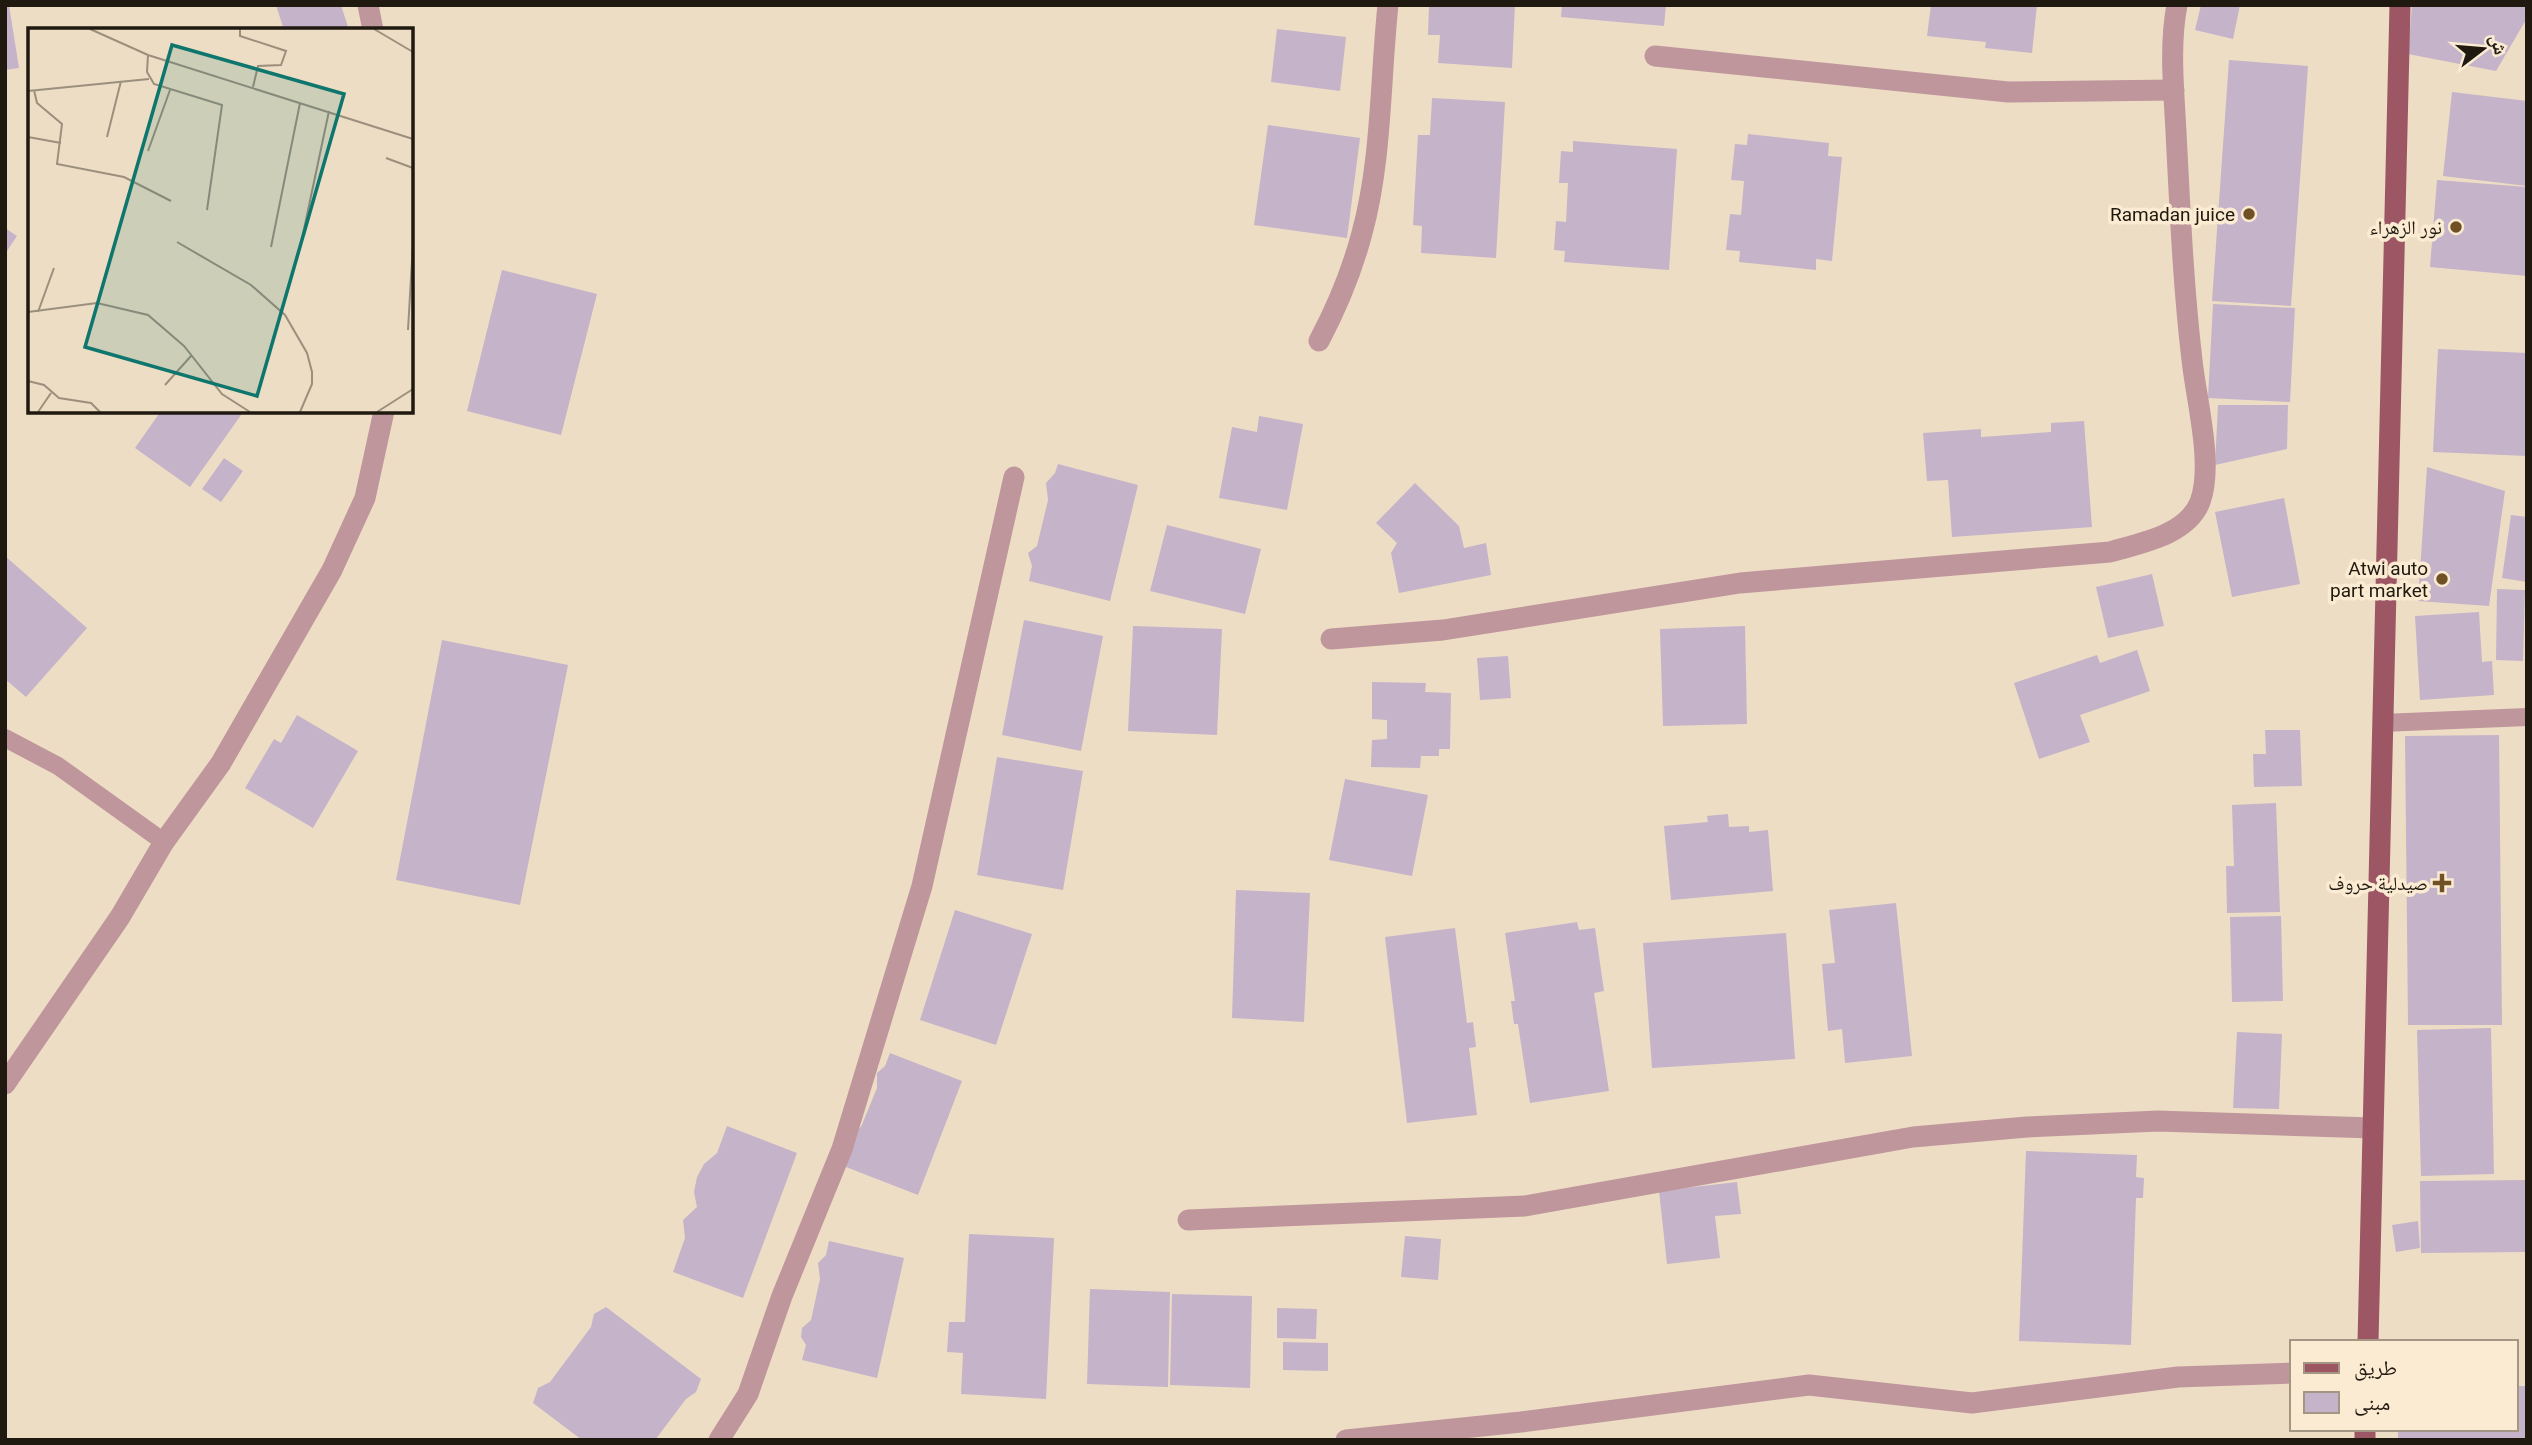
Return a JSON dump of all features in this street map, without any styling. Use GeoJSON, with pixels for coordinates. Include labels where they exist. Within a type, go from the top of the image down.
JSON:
{"type":"FeatureCollection","features":[{"type":"Feature","properties":{"kind":"main road"},"geometry":{"type":"LineString","coordinates":[[2368,1340],[2400,5]]}},
{"type":"Feature","properties":{"kind":"street"},"geometry":{"type":"LineString","coordinates":[[368,5],[373,28]]}},
{"type":"Feature","properties":{"kind":"street"},"geometry":{"type":"LineString","coordinates":[[1319,341],[1339,303],[1363,232],[1376,146],[1388,5]]}},
{"type":"Feature","properties":{"kind":"street"},"geometry":{"type":"LineString","coordinates":[[1331,639],[1443,630],[1740,583],[2110,552],[2157,538],[2177,528],[2200,503],[2205,466],[2192,357],[2174,90],[2173,24],[2177,5]]}},
{"type":"Feature","properties":{"kind":"street"},"geometry":{"type":"LineString","coordinates":[[1655,56],[2008,92],[2174,90]]}},
{"type":"Feature","properties":{"kind":"street"},"geometry":{"type":"LineString","coordinates":[[5,1084],[120,918],[164,842],[221,763],[332,570],[365,498],[384,413]]}},
{"type":"Feature","properties":{"kind":"street"},"geometry":{"type":"LineString","coordinates":[[719,1440],[748,1394],[782,1296],[842,1149],[922,886],[1014,477]]}},
{"type":"Feature","properties":{"kind":"street"},"geometry":{"type":"LineString","coordinates":[[1188,1220],[1525,1206],[1913,1138],[1957,1136],[2026,1126],[2158,1121],[2373,1128]]}},
{"type":"Feature","properties":{"kind":"street"},"geometry":{"type":"LineString","coordinates":[[1346,1440],[1521,1422],[1788,1386],[1809,1385],[1972,1403],[2178,1377],[2290,1373]]}},
{"type":"Feature","properties":{"kind":"lane"},"geometry":{"type":"LineString","coordinates":[[2382,723],[2527,717]]}},
{"type":"Feature","properties":{"kind":"lane"},"geometry":{"type":"LineString","coordinates":[[5,738],[58,766],[164,842]]}},
{"type":"Feature","properties":{"kind":"building"},"geometry":{"type":"Polygon","coordinates":[[[5,5],[9,5],[19,68],[5,70],[5,5]]]}},
{"type":"Feature","properties":{"kind":"building"},"geometry":{"type":"Polygon","coordinates":[[[276,5],[341,5],[348,28],[283,28],[276,5]]]}},
{"type":"Feature","properties":{"kind":"building"},"geometry":{"type":"Polygon","coordinates":[[[1429,5],[1515,5],[1512,68],[1438,63],[1440,35],[1428,35],[1429,5]]]}},
{"type":"Feature","properties":{"kind":"building"},"geometry":{"type":"Polygon","coordinates":[[[1562,5],[1666,5],[1664,26],[1561,17],[1562,5]]]}},
{"type":"Feature","properties":{"kind":"building"},"geometry":{"type":"Polygon","coordinates":[[[1931,5],[2037,5],[2032,53],[1985,48],[1986,42],[1927,36],[1931,5]]]}},
{"type":"Feature","properties":{"kind":"building"},"geometry":{"type":"Polygon","coordinates":[[[2201,5],[2240,5],[2233,39],[2195,30],[2201,5]]]}},
{"type":"Feature","properties":{"kind":"building"},"geometry":{"type":"Polygon","coordinates":[[[2412,5],[2527,5],[2527,18],[2496,71],[2408,54],[2412,5]]]}},
{"type":"Feature","properties":{"kind":"building"},"geometry":{"type":"Polygon","coordinates":[[[1277,29],[1346,37],[1340,91],[1271,82],[1277,29]]]}},
{"type":"Feature","properties":{"kind":"building"},"geometry":{"type":"Polygon","coordinates":[[[2229,60],[2308,66],[2291,306],[2212,301],[2229,60]]]}},
{"type":"Feature","properties":{"kind":"building"},"geometry":{"type":"Polygon","coordinates":[[[2452,92],[2527,101],[2527,186],[2443,176],[2452,92]]]}},
{"type":"Feature","properties":{"kind":"building"},"geometry":{"type":"Polygon","coordinates":[[[1432,98],[1505,102],[1496,258],[1421,253],[1422,226],[1413,225],[1418,135],[1430,135],[1432,98]]]}},
{"type":"Feature","properties":{"kind":"building"},"geometry":{"type":"Polygon","coordinates":[[[1268,125],[1360,138],[1347,238],[1254,225],[1268,125]]]}},
{"type":"Feature","properties":{"kind":"building"},"geometry":{"type":"Polygon","coordinates":[[[1748,134],[1829,143],[1828,156],[1842,157],[1832,261],[1816,259],[1816,270],[1739,262],[1740,251],[1726,250],[1730,214],[1741,215],[1744,181],[1731,180],[1735,144],[1747,145],[1748,134]]]}},
{"type":"Feature","properties":{"kind":"building"},"geometry":{"type":"Polygon","coordinates":[[[1573,141],[1677,149],[1669,270],[1564,262],[1565,251],[1554,250],[1556,221],[1566,222],[1568,183],[1559,183],[1561,151],[1573,152],[1573,141]]]}},
{"type":"Feature","properties":{"kind":"building"},"geometry":{"type":"Polygon","coordinates":[[[2437,180],[2527,187],[2527,276],[2430,267],[2437,180]]]}},
{"type":"Feature","properties":{"kind":"building"},"geometry":{"type":"Polygon","coordinates":[[[5,228],[17,236],[5,254],[5,228]]]}},
{"type":"Feature","properties":{"kind":"building"},"geometry":{"type":"Polygon","coordinates":[[[502,270],[597,294],[561,435],[467,411],[502,270]]]}},
{"type":"Feature","properties":{"kind":"building"},"geometry":{"type":"Polygon","coordinates":[[[2213,304],[2295,308],[2290,402],[2208,398],[2213,304]]]}},
{"type":"Feature","properties":{"kind":"building"},"geometry":{"type":"Polygon","coordinates":[[[2438,349],[2527,353],[2527,456],[2433,452],[2438,349]]]}},
{"type":"Feature","properties":{"kind":"building"},"geometry":{"type":"Polygon","coordinates":[[[2218,405],[2288,405],[2287,449],[2215,465],[2218,405]]]}},
{"type":"Feature","properties":{"kind":"building"},"geometry":{"type":"Polygon","coordinates":[[[160,413],[241,415],[190,487],[135,448],[160,413]]]}},
{"type":"Feature","properties":{"kind":"building"},"geometry":{"type":"Polygon","coordinates":[[[1259,416],[1303,424],[1287,510],[1219,498],[1232,427],[1257,432],[1259,416]]]}},
{"type":"Feature","properties":{"kind":"building"},"geometry":{"type":"Polygon","coordinates":[[[2084,421],[2092,527],[1952,537],[1948,480],[1927,481],[1923,433],[1981,429],[1981,437],[2051,432],[2051,423],[2084,421]]]}},
{"type":"Feature","properties":{"kind":"building"},"geometry":{"type":"Polygon","coordinates":[[[224,458],[243,471],[221,502],[202,489],[224,458]]]}},
{"type":"Feature","properties":{"kind":"building"},"geometry":{"type":"Polygon","coordinates":[[[1058,464],[1138,485],[1110,601],[1029,581],[1032,566],[1028,553],[1037,546],[1048,500],[1046,483],[1055,473],[1058,464]]]}},
{"type":"Feature","properties":{"kind":"building"},"geometry":{"type":"Polygon","coordinates":[[[2427,467],[2505,491],[2489,606],[2418,601],[2427,467]]]}},
{"type":"Feature","properties":{"kind":"building"},"geometry":{"type":"Polygon","coordinates":[[[1415,483],[1459,526],[1464,548],[1486,543],[1491,575],[1399,593],[1391,553],[1397,543],[1376,523],[1415,483]]]}},
{"type":"Feature","properties":{"kind":"building"},"geometry":{"type":"Polygon","coordinates":[[[2284,498],[2300,584],[2232,597],[2215,512],[2284,498]]]}},
{"type":"Feature","properties":{"kind":"building"},"geometry":{"type":"Polygon","coordinates":[[[2511,515],[2527,517],[2527,582],[2502,578],[2511,515]]]}},
{"type":"Feature","properties":{"kind":"building"},"geometry":{"type":"Polygon","coordinates":[[[1167,525],[1261,549],[1245,614],[1150,591],[1167,525]]]}},
{"type":"Feature","properties":{"kind":"building"},"geometry":{"type":"Polygon","coordinates":[[[5,556],[87,628],[26,697],[5,679],[5,556]]]}},
{"type":"Feature","properties":{"kind":"building"},"geometry":{"type":"Polygon","coordinates":[[[2152,574],[2164,626],[2108,638],[2096,587],[2152,574]]]}},
{"type":"Feature","properties":{"kind":"building"},"geometry":{"type":"Polygon","coordinates":[[[2497,589],[2525,590],[2523,661],[2496,660],[2497,589]]]}},
{"type":"Feature","properties":{"kind":"building"},"geometry":{"type":"Polygon","coordinates":[[[2479,612],[2482,662],[2492,661],[2494,695],[2420,700],[2415,616],[2479,612]]]}},
{"type":"Feature","properties":{"kind":"building"},"geometry":{"type":"Polygon","coordinates":[[[1024,620],[1103,636],[1081,751],[1002,735],[1024,620]]]}},
{"type":"Feature","properties":{"kind":"building"},"geometry":{"type":"Polygon","coordinates":[[[1133,626],[1222,629],[1217,735],[1128,731],[1133,626]]]}},
{"type":"Feature","properties":{"kind":"building"},"geometry":{"type":"Polygon","coordinates":[[[1745,626],[1747,724],[1663,726],[1660,629],[1745,626]]]}},
{"type":"Feature","properties":{"kind":"building"},"geometry":{"type":"Polygon","coordinates":[[[442,640],[568,665],[520,905],[396,880],[442,640]]]}},
{"type":"Feature","properties":{"kind":"building"},"geometry":{"type":"Polygon","coordinates":[[[2137,650],[2150,691],[2080,715],[2090,742],[2039,759],[2014,683],[2097,655],[2100,663],[2137,650]]]}},
{"type":"Feature","properties":{"kind":"building"},"geometry":{"type":"Polygon","coordinates":[[[1508,656],[1511,698],[1480,700],[1477,658],[1508,656]]]}},
{"type":"Feature","properties":{"kind":"building"},"geometry":{"type":"Polygon","coordinates":[[[1372,682],[1426,683],[1425,692],[1451,693],[1450,749],[1439,749],[1439,756],[1421,756],[1420,768],[1371,767],[1372,740],[1387,739],[1387,720],[1372,719],[1372,682]]]}},
{"type":"Feature","properties":{"kind":"building"},"geometry":{"type":"Polygon","coordinates":[[[297,715],[358,751],[313,828],[245,788],[274,739],[281,743],[297,715]]]}},
{"type":"Feature","properties":{"kind":"building"},"geometry":{"type":"Polygon","coordinates":[[[2265,730],[2300,730],[2302,786],[2254,787],[2253,754],[2266,754],[2265,730]]]}},
{"type":"Feature","properties":{"kind":"building"},"geometry":{"type":"Polygon","coordinates":[[[2499,735],[2502,1025],[2408,1025],[2405,736],[2499,735]]]}},
{"type":"Feature","properties":{"kind":"building"},"geometry":{"type":"Polygon","coordinates":[[[997,757],[1083,771],[1063,890],[977,875],[997,757]]]}},
{"type":"Feature","properties":{"kind":"building"},"geometry":{"type":"Polygon","coordinates":[[[1345,779],[1428,795],[1412,876],[1329,860],[1345,779]]]}},
{"type":"Feature","properties":{"kind":"building"},"geometry":{"type":"Polygon","coordinates":[[[2276,803],[2280,912],[2227,913],[2226,866],[2234,866],[2232,805],[2276,803]]]}},
{"type":"Feature","properties":{"kind":"building"},"geometry":{"type":"Polygon","coordinates":[[[1728,814],[1729,827],[1749,826],[1749,832],[1768,830],[1773,891],[1671,900],[1664,826],[1708,822],[1707,816],[1728,814]]]}},
{"type":"Feature","properties":{"kind":"building"},"geometry":{"type":"Polygon","coordinates":[[[1236,890],[1310,893],[1304,1022],[1232,1018],[1236,890]]]}},
{"type":"Feature","properties":{"kind":"building"},"geometry":{"type":"Polygon","coordinates":[[[1896,903],[1912,1056],[1845,1063],[1842,1029],[1828,1031],[1822,964],[1835,963],[1829,910],[1896,903]]]}},
{"type":"Feature","properties":{"kind":"building"},"geometry":{"type":"Polygon","coordinates":[[[955,910],[1032,934],[996,1045],[920,1020],[955,910]]]}},
{"type":"Feature","properties":{"kind":"building"},"geometry":{"type":"Polygon","coordinates":[[[2281,916],[2283,1001],[2232,1002],[2230,917],[2281,916]]]}},
{"type":"Feature","properties":{"kind":"building"},"geometry":{"type":"Polygon","coordinates":[[[1577,922],[1579,930],[1595,928],[1604,991],[1594,993],[1609,1091],[1530,1103],[1518,1024],[1514,1024],[1511,1001],[1515,1001],[1505,933],[1577,922]]]}},
{"type":"Feature","properties":{"kind":"building"},"geometry":{"type":"Polygon","coordinates":[[[1455,928],[1467,1023],[1473,1022],[1476,1047],[1469,1048],[1477,1115],[1407,1123],[1385,937],[1455,928]]]}},
{"type":"Feature","properties":{"kind":"building"},"geometry":{"type":"Polygon","coordinates":[[[1786,933],[1795,1059],[1652,1068],[1643,943],[1786,933]]]}},
{"type":"Feature","properties":{"kind":"building"},"geometry":{"type":"Polygon","coordinates":[[[2491,1028],[2494,1174],[2421,1176],[2417,1030],[2491,1028]]]}},
{"type":"Feature","properties":{"kind":"building"},"geometry":{"type":"Polygon","coordinates":[[[2237,1032],[2282,1034],[2279,1109],[2233,1108],[2237,1032]]]}},
{"type":"Feature","properties":{"kind":"building"},"geometry":{"type":"Polygon","coordinates":[[[890,1053],[962,1081],[918,1195],[846,1167],[856,1130],[861,1127],[877,1088],[877,1073],[885,1066],[890,1053]]]}},
{"type":"Feature","properties":{"kind":"building"},"geometry":{"type":"Polygon","coordinates":[[[727,1126],[797,1153],[743,1298],[673,1272],[685,1238],[683,1220],[697,1207],[694,1192],[697,1177],[704,1164],[717,1153],[727,1126]]]}},
{"type":"Feature","properties":{"kind":"building"},"geometry":{"type":"Polygon","coordinates":[[[2026,1151],[2137,1155],[2136,1177],[2144,1178],[2143,1198],[2136,1198],[2131,1345],[2019,1341],[2026,1151]]]}},
{"type":"Feature","properties":{"kind":"building"},"geometry":{"type":"Polygon","coordinates":[[[2527,1180],[2527,1252],[2421,1253],[2420,1181],[2527,1180]]]}},
{"type":"Feature","properties":{"kind":"building"},"geometry":{"type":"Polygon","coordinates":[[[1737,1182],[1741,1214],[1715,1216],[1720,1258],[1667,1264],[1659,1191],[1737,1182]]]}},
{"type":"Feature","properties":{"kind":"building"},"geometry":{"type":"Polygon","coordinates":[[[2418,1221],[2420,1248],[2396,1252],[2392,1225],[2418,1221]]]}},
{"type":"Feature","properties":{"kind":"building"},"geometry":{"type":"Polygon","coordinates":[[[969,1234],[1054,1238],[1046,1399],[961,1394],[963,1353],[947,1352],[949,1322],[965,1322],[969,1234]]]}},
{"type":"Feature","properties":{"kind":"building"},"geometry":{"type":"Polygon","coordinates":[[[1405,1236],[1441,1239],[1438,1280],[1401,1277],[1405,1236]]]}},
{"type":"Feature","properties":{"kind":"building"},"geometry":{"type":"Polygon","coordinates":[[[829,1241],[904,1258],[877,1378],[802,1360],[806,1345],[801,1337],[802,1328],[811,1320],[820,1279],[818,1263],[826,1255],[829,1241]]]}},
{"type":"Feature","properties":{"kind":"building"},"geometry":{"type":"Polygon","coordinates":[[[1090,1289],[1170,1292],[1168,1387],[1087,1384],[1090,1289]]]}},
{"type":"Feature","properties":{"kind":"building"},"geometry":{"type":"Polygon","coordinates":[[[1172,1294],[1252,1296],[1250,1388],[1170,1385],[1172,1294]]]}},
{"type":"Feature","properties":{"kind":"building"},"geometry":{"type":"Polygon","coordinates":[[[606,1307],[701,1379],[696,1392],[686,1399],[655,1440],[582,1440],[533,1403],[538,1388],[550,1382],[591,1327],[594,1314],[606,1307]]]}},
{"type":"Feature","properties":{"kind":"building"},"geometry":{"type":"Polygon","coordinates":[[[1277,1308],[1317,1309],[1316,1339],[1277,1338],[1277,1308]]]}},
{"type":"Feature","properties":{"kind":"building"},"geometry":{"type":"Polygon","coordinates":[[[1283,1342],[1328,1343],[1328,1371],[1283,1370],[1283,1342]]]}},
{"type":"Feature","properties":{"kind":"building"},"geometry":{"type":"Polygon","coordinates":[[[2518,1386],[2527,1386],[2527,1440],[2398,1440],[2398,1431],[2518,1431],[2518,1386]]]}},
{"type":"Feature","properties":{"kind":"place","name":"Ramadan juice"},"geometry":{"type":"Point","coordinates":[2249,214]}},
{"type":"Feature","properties":{"kind":"place","name":"نور الزهراء"},"geometry":{"type":"Point","coordinates":[2456,227]}},
{"type":"Feature","properties":{"kind":"place","name":"Atwi auto part market"},"geometry":{"type":"Point","coordinates":[2442,579]}},
{"type":"Feature","properties":{"kind":"place","name":"صيدلية حروف"},"geometry":{"type":"Point","coordinates":[2442,883]}}]}
